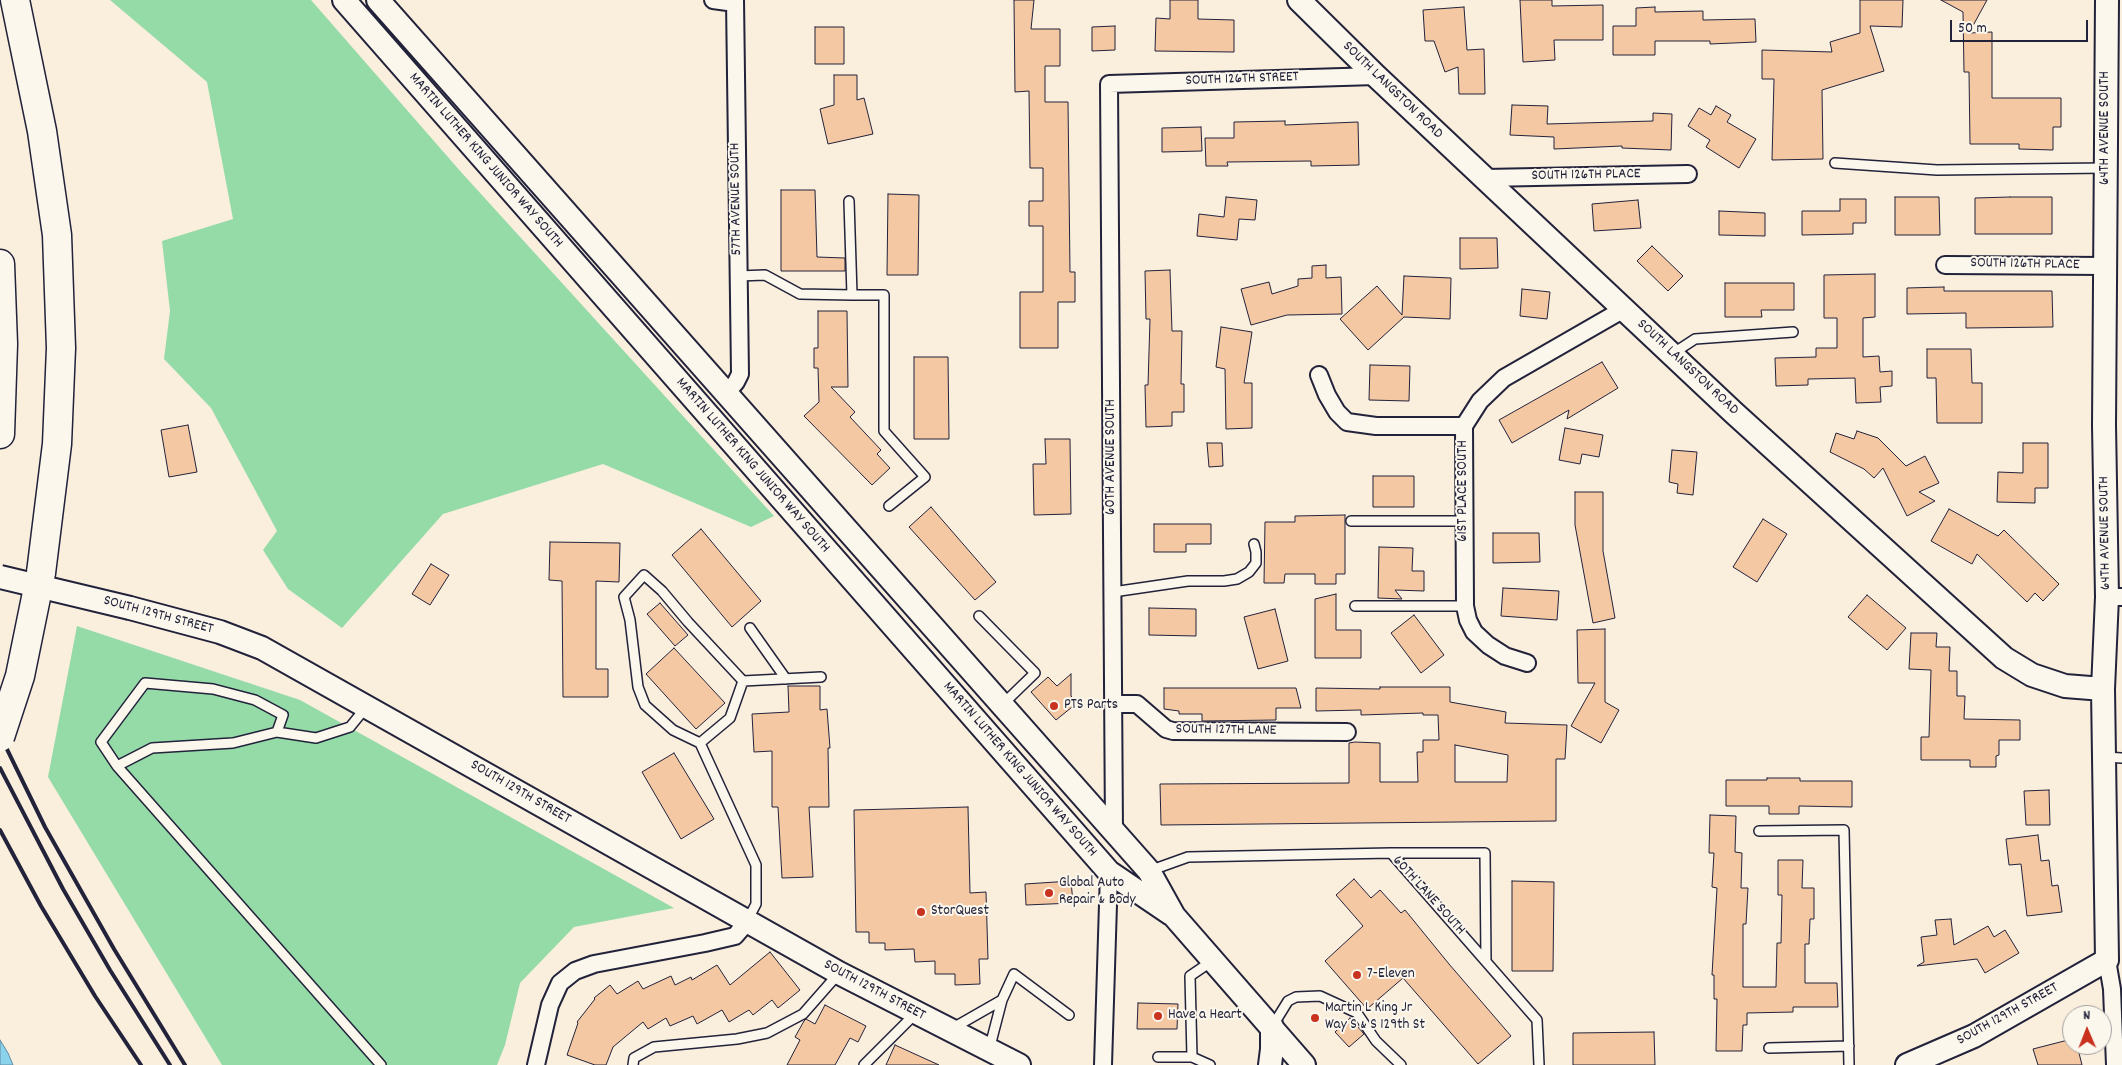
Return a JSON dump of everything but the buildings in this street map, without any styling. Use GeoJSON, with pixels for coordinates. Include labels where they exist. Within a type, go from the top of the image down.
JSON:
{"type":"FeatureCollection","features":[{"type":"Feature","properties":{"kind":"highway"},"geometry":{"type":"LineString","coordinates":[[0,737],[20,676],[41,573],[57,444],[61,348],[57,235],[42,131],[15,0]]}},
{"type":"Feature","properties":{"kind":"highway"},"geometry":{"type":"LineString","coordinates":[[0,264],[3,344],[0,434]]}},
{"type":"Feature","properties":{"kind":"street","name":"MARTIN LUTHER KING JUNIOR WAY SOUTH"},"geometry":{"type":"LineString","coordinates":[[344,0],[1108,872],[1174,916]]}},
{"type":"Feature","properties":{"kind":"street","name":"MARTIN LUTHER KING JUNIOR WAY SOUTH"},"geometry":{"type":"LineString","coordinates":[[378,0],[1149,871],[1174,916],[1304,1065]]}},
{"type":"Feature","properties":{"kind":"street"},"geometry":{"type":"LineString","coordinates":[[713,0],[735,1]]}},
{"type":"Feature","properties":{"kind":"street","name":"SOUTH LANGSTON ROAD"},"geometry":{"type":"LineString","coordinates":[[1298,0],[1376,76],[1672,354],[2004,658],[2032,675],[2065,686],[2103,689]]}},
{"type":"Feature","properties":{"kind":"street","name":"64TH AVENUE SOUTH"},"geometry":{"type":"LineString","coordinates":[[2107,0],[2104,425],[2114,597],[2103,689],[2113,757],[2114,961],[2112,989],[2115,1065]]}},
{"type":"Feature","properties":{"kind":"street","name":"57TH AVENUE SOUTH"},"geometry":{"type":"LineString","coordinates":[[726,394],[740,374],[735,1]]}},
{"type":"Feature","properties":{"kind":"street","name":"SOUTH 126TH STREET"},"geometry":{"type":"LineString","coordinates":[[1109,84],[1376,76]]}},
{"type":"Feature","properties":{"kind":"street","name":"60TH AVENUE SOUTH"},"geometry":{"type":"LineString","coordinates":[[1109,84],[1114,831]]}},
{"type":"Feature","properties":{"kind":"street","name":"SOUTH 126TH PLACE"},"geometry":{"type":"LineString","coordinates":[[1485,178],[1688,174]]}},
{"type":"Feature","properties":{"kind":"street","name":"SOUTH 126TH PLACE"},"geometry":{"type":"LineString","coordinates":[[1944,265],[2105,266]]}},
{"type":"Feature","properties":{"kind":"street","name":"61ST PLACE SOUTH"},"geometry":{"type":"LineString","coordinates":[[1527,663],[1505,656],[1488,645],[1474,632],[1465,606],[1464,426],[1480,401],[1504,378],[1624,309]]}},
{"type":"Feature","properties":{"kind":"street"},"geometry":{"type":"LineString","coordinates":[[1319,375],[1327,395],[1337,412],[1347,422],[1376,426],[1464,426]]}},
{"type":"Feature","properties":{"kind":"street","name":"SOUTH 129TH STREET"},"geometry":{"type":"LineString","coordinates":[[0,577],[220,632],[262,648],[839,973],[1019,1065]]}},
{"type":"Feature","properties":{"kind":"street","name":"SOUTH 127TH LANE"},"geometry":{"type":"LineString","coordinates":[[1114,704],[1137,704],[1173,732],[1347,732]]}},
{"type":"Feature","properties":{"kind":"street"},"geometry":{"type":"LineString","coordinates":[[1103,1065],[1108,872]]}},
{"type":"Feature","properties":{"kind":"street"},"geometry":{"type":"LineString","coordinates":[[536,1065],[550,1005],[560,983],[575,971],[594,964],[735,936],[747,922]]}},
{"type":"Feature","properties":{"kind":"street","name":"SOUTH 129TH STREET"},"geometry":{"type":"LineString","coordinates":[[1907,1065],[1935,1060],[1974,1036],[2114,961]]}},
{"type":"Feature","properties":{"kind":"street"},"geometry":{"type":"LineString","coordinates":[[1270,1065],[1272,1028]]}},
{"type":"Feature","properties":{"kind":"lane"},"geometry":{"type":"LineString","coordinates":[[1835,163],[1938,170],[2106,168]]}},
{"type":"Feature","properties":{"kind":"lane"},"geometry":{"type":"LineString","coordinates":[[849,201],[852,295]]}},
{"type":"Feature","properties":{"kind":"lane"},"geometry":{"type":"LineString","coordinates":[[738,276],[765,274],[800,294],[884,295],[884,431],[925,477],[889,506]]}},
{"type":"Feature","properties":{"kind":"lane"},"geometry":{"type":"LineString","coordinates":[[1672,354],[1695,339],[1793,332]]}},
{"type":"Feature","properties":{"kind":"lane"},"geometry":{"type":"LineString","coordinates":[[1351,522],[1464,521]]}},
{"type":"Feature","properties":{"kind":"lane"},"geometry":{"type":"LineString","coordinates":[[1113,592],[1188,581],[1237,579],[1249,572],[1256,563],[1254,544]]}},
{"type":"Feature","properties":{"kind":"lane"},"geometry":{"type":"LineString","coordinates":[[747,922],[756,904],[756,865],[700,743],[673,730],[645,705],[638,687],[630,620],[624,597],[644,575],[662,590],[688,622],[743,681],[821,677]]}},
{"type":"Feature","properties":{"kind":"lane"},"geometry":{"type":"LineString","coordinates":[[1354,606],[1465,606]]}},
{"type":"Feature","properties":{"kind":"lane"},"geometry":{"type":"LineString","coordinates":[[979,616],[1035,674],[1002,705]]}},
{"type":"Feature","properties":{"kind":"lane"},"geometry":{"type":"LineString","coordinates":[[750,628],[786,679]]}},
{"type":"Feature","properties":{"kind":"lane"},"geometry":{"type":"LineString","coordinates":[[700,743],[730,718],[743,681]]}},
{"type":"Feature","properties":{"kind":"lane"},"geometry":{"type":"LineString","coordinates":[[277,732],[283,715],[255,700],[213,689],[145,684],[101,742],[117,766],[381,1065]]}},
{"type":"Feature","properties":{"kind":"lane"},"geometry":{"type":"LineString","coordinates":[[117,766],[152,748],[233,743],[277,732],[316,738],[350,728],[367,706]]}},
{"type":"Feature","properties":{"kind":"lane"},"geometry":{"type":"LineString","coordinates":[[1759,831],[1844,830],[1849,1065]]}},
{"type":"Feature","properties":{"kind":"lane"},"geometry":{"type":"LineString","coordinates":[[1391,853],[1485,853],[1486,961]]}},
{"type":"Feature","properties":{"kind":"lane","name":"60TH LANE SOUTH"},"geometry":{"type":"LineString","coordinates":[[1149,871],[1188,857],[1391,853],[1537,1020],[1538,1065]]}},
{"type":"Feature","properties":{"kind":"lane"},"geometry":{"type":"LineString","coordinates":[[1192,1057],[1190,976],[1214,960]]}},
{"type":"Feature","properties":{"kind":"lane"},"geometry":{"type":"LineString","coordinates":[[633,1065],[634,1058],[654,1047],[737,1039],[767,1033],[803,1014],[839,973]]}},
{"type":"Feature","properties":{"kind":"lane"},"geometry":{"type":"LineString","coordinates":[[989,1050],[1002,1000],[1014,974],[1069,1015]]}},
{"type":"Feature","properties":{"kind":"lane"},"geometry":{"type":"LineString","coordinates":[[1272,1028],[1288,1001],[1296,997],[1320,996],[1357,1013],[1376,1041],[1401,1065]]}},
{"type":"Feature","properties":{"kind":"lane"},"geometry":{"type":"LineString","coordinates":[[950,1030],[1002,1000]]}},
{"type":"Feature","properties":{"kind":"lane"},"geometry":{"type":"LineString","coordinates":[[864,1065],[916,1013]]}},
{"type":"Feature","properties":{"kind":"lane"},"geometry":{"type":"LineString","coordinates":[[1769,1048],[1849,1046]]}},
{"type":"Feature","properties":{"kind":"lane"},"geometry":{"type":"LineString","coordinates":[[1158,1057],[1192,1057],[1210,1065]]}},
{"type":"Feature","properties":{"kind":"green space"},"geometry":{"type":"Polygon","coordinates":[[[110,0],[311,0],[461,172],[774,516],[751,527],[603,464],[443,514],[342,628],[288,589],[263,550],[277,531],[211,408],[164,359],[170,311],[162,241],[233,219],[207,82],[110,0]]]}},
{"type":"Feature","properties":{"kind":"green space"},"geometry":{"type":"Polygon","coordinates":[[[77,626],[300,700],[674,908],[574,927],[520,983],[505,1045],[497,1065],[222,1065],[48,777],[77,626]]]}},
{"type":"Feature","properties":{"kind":"water"},"geometry":{"type":"Polygon","coordinates":[[[0,1040],[8,1053],[13,1065],[0,1065],[0,1040]]]}},
{"type":"Feature","properties":{"kind":"railway"},"geometry":{"type":"LineString","coordinates":[[0,735],[45,827],[114,949],[185,1065]]}},
{"type":"Feature","properties":{"kind":"railway"},"geometry":{"type":"LineString","coordinates":[[0,768],[63,889],[110,970],[170,1065]]}},
{"type":"Feature","properties":{"kind":"railway"},"geometry":{"type":"LineString","coordinates":[[0,830],[41,906],[95,996],[141,1065]]}},
{"type":"Feature","properties":{"kind":"place","name":"PTS Parts"},"geometry":{"type":"Point","coordinates":[1054,706]}},
{"type":"Feature","properties":{"kind":"place","name":"Global Auto Repair & Body"},"geometry":{"type":"Point","coordinates":[1049,893]}},
{"type":"Feature","properties":{"kind":"place","name":"StorQuest"},"geometry":{"type":"Point","coordinates":[921,912]}},
{"type":"Feature","properties":{"kind":"place","name":"7-Eleven"},"geometry":{"type":"Point","coordinates":[1357,975]}},
{"type":"Feature","properties":{"kind":"place","name":"Have a Heart"},"geometry":{"type":"Point","coordinates":[1158,1016]}},
{"type":"Feature","properties":{"kind":"place","name":"Martin L King Jr Way S & S 129th St"},"geometry":{"type":"Point","coordinates":[1315,1018]}}]}
